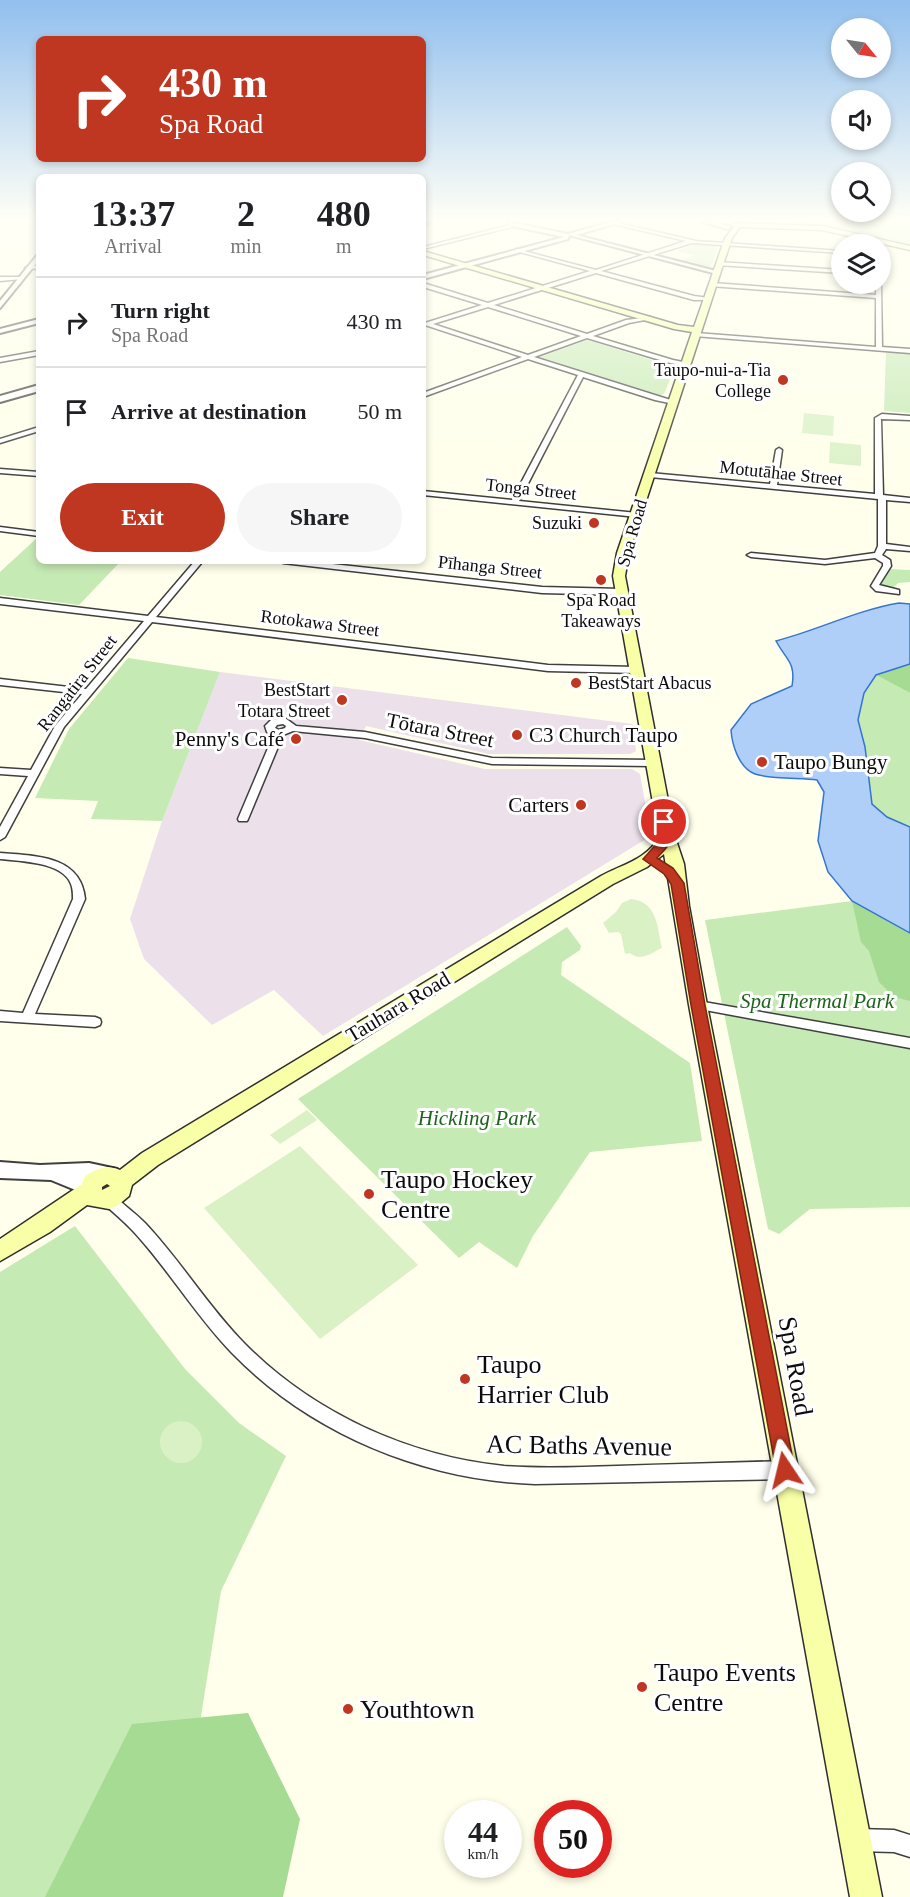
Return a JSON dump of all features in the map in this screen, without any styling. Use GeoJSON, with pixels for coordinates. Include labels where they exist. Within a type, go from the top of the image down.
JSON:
{"type":"FeatureCollection","features":[{"type":"Feature","properties":{"kind":"main road"},"geometry":{"type":"LineString","coordinates":[[622,311],[697,332]]}},
{"type":"Feature","properties":{"kind":"main road","name":"Spa Road"},"geometry":{"type":"LineString","coordinates":[[704,311],[620,565],[621,592],[667,837],[674,853],[698,1005],[866,1897]]}},
{"type":"Feature","properties":{"kind":"main road"},"geometry":{"type":"LineString","coordinates":[[667,837],[659,851],[649,859],[669,871],[678,883]]}},
{"type":"Feature","properties":{"kind":"main road","name":"Tauhara Road"},"geometry":{"type":"LineString","coordinates":[[0,1251],[607,879],[649,859]]}},
{"type":"Feature","properties":{"kind":"street"},"geometry":{"type":"LineString","coordinates":[[426,323],[469,311]]}},
{"type":"Feature","properties":{"kind":"street"},"geometry":{"type":"LineString","coordinates":[[506,311],[672,362],[686,364]]}},
{"type":"Feature","properties":{"kind":"street"},"geometry":{"type":"LineString","coordinates":[[879,311],[879,349]]}},
{"type":"Feature","properties":{"kind":"street"},"geometry":{"type":"LineString","coordinates":[[628,321],[638,315]]}},
{"type":"Feature","properties":{"kind":"street"},"geometry":{"type":"LineString","coordinates":[[426,394],[587,335],[628,321],[648,318]]}},
{"type":"Feature","properties":{"kind":"street"},"geometry":{"type":"LineString","coordinates":[[0,331],[36,322]]}},
{"type":"Feature","properties":{"kind":"street"},"geometry":{"type":"LineString","coordinates":[[426,323],[657,399],[674,402]]}},
{"type":"Feature","properties":{"kind":"street"},"geometry":{"type":"LineString","coordinates":[[697,332],[910,351]]}},
{"type":"Feature","properties":{"kind":"street"},"geometry":{"type":"LineString","coordinates":[[0,360],[36,354]]}},
{"type":"Feature","properties":{"kind":"street"},"geometry":{"type":"LineString","coordinates":[[516,502],[578,378],[582,375]]}},
{"type":"Feature","properties":{"kind":"street"},"geometry":{"type":"LineString","coordinates":[[0,399],[36,389]]}},
{"type":"Feature","properties":{"kind":"street"},"geometry":{"type":"LineString","coordinates":[[751,555],[825,562],[877,555],[881,552],[878,418],[882,416],[910,418]]}},
{"type":"Feature","properties":{"kind":"street"},"geometry":{"type":"LineString","coordinates":[[0,441],[36,430]]}},
{"type":"Feature","properties":{"kind":"street"},"geometry":{"type":"LineString","coordinates":[[773,487],[779,450]]}},
{"type":"Feature","properties":{"kind":"street"},"geometry":{"type":"LineString","coordinates":[[0,471],[36,474]]}},
{"type":"Feature","properties":{"kind":"street","name":"Motutāhae Street"},"geometry":{"type":"LineString","coordinates":[[650,475],[910,500]]}},
{"type":"Feature","properties":{"kind":"street","name":"Tonga Street"},"geometry":{"type":"LineString","coordinates":[[426,493],[637,515]]}},
{"type":"Feature","properties":{"kind":"street"},"geometry":{"type":"LineString","coordinates":[[0,530],[36,534]]}},
{"type":"Feature","properties":{"kind":"street"},"geometry":{"type":"LineString","coordinates":[[882,546],[910,549]]}},
{"type":"Feature","properties":{"kind":"street"},"geometry":{"type":"LineString","coordinates":[[877,555],[887,562],[887,566],[875,586],[896,592]]}},
{"type":"Feature","properties":{"kind":"street","name":"Rangatira Street"},"geometry":{"type":"LineString","coordinates":[[0,837],[60,726],[196,564]]}},
{"type":"Feature","properties":{"kind":"street","name":"Pīhanga Street"},"geometry":{"type":"LineString","coordinates":[[310,564],[542,590],[621,592]]}},
{"type":"Feature","properties":{"kind":"street","name":"Rotokawa Street"},"geometry":{"type":"LineString","coordinates":[[0,601],[538,667],[636,670]]}},
{"type":"Feature","properties":{"kind":"street"},"geometry":{"type":"LineString","coordinates":[[0,682],[87,692]]}},
{"type":"Feature","properties":{"kind":"street","name":"Tōtara Street"},"geometry":{"type":"LineString","coordinates":[[243,819],[279,733],[270,730],[274,722],[288,722],[291,728],[365,735],[492,760],[653,763]]}},
{"type":"Feature","properties":{"kind":"street"},"geometry":{"type":"LineString","coordinates":[[0,771],[35,773]]}},
{"type":"Feature","properties":{"kind":"street"},"geometry":{"type":"LineString","coordinates":[[0,856],[55,864],[72,874],[80,890],[79,899],[27,1017]]}},
{"type":"Feature","properties":{"kind":"street"},"geometry":{"type":"LineString","coordinates":[[698,1005],[910,1043]]}},
{"type":"Feature","properties":{"kind":"street"},"geometry":{"type":"LineString","coordinates":[[0,1016],[95,1022]]}},
{"type":"Feature","properties":{"kind":"street"},"geometry":{"type":"LineString","coordinates":[[0,1170],[53,1173],[106,1188]]}},
{"type":"Feature","properties":{"kind":"street","name":"AC Baths Avenue"},"geometry":{"type":"LineString","coordinates":[[106,1188],[237,1347],[254,1364],[287,1391],[330,1420],[396,1450],[445,1464],[505,1474],[556,1476],[785,1470]]}},
{"type":"Feature","properties":{"kind":"street"},"geometry":{"type":"LineString","coordinates":[[855,1840],[894,1841],[910,1846]]}},
{"type":"Feature","properties":{"kind":"shaded area"},"geometry":{"type":"Polygon","coordinates":[[[220,672],[633,724],[636,751],[630,754],[489,754],[366,726],[359,740],[485,769],[632,769],[640,774],[651,836],[323,1036],[274,990],[212,1025],[144,959],[130,919],[162,821],[220,672]]]}},
{"type":"Feature","properties":{"kind":"green space"},"geometry":{"type":"Polygon","coordinates":[[[587,340],[675,367],[664,394],[660,395],[540,357],[587,340]]]}},
{"type":"Feature","properties":{"kind":"green space"},"geometry":{"type":"Polygon","coordinates":[[[886,352],[910,354],[910,413],[884,411],[886,352]]]}},
{"type":"Feature","properties":{"kind":"green space"},"geometry":{"type":"Polygon","coordinates":[[[804,413],[834,416],[833,436],[802,433],[804,413]]]}},
{"type":"Feature","properties":{"kind":"green space"},"geometry":{"type":"Polygon","coordinates":[[[830,442],[861,445],[861,466],[829,463],[830,442]]]}},
{"type":"Feature","properties":{"kind":"green space"},"geometry":{"type":"Polygon","coordinates":[[[36,539],[36,564],[118,564],[79,605],[0,595],[0,572],[36,539]]]}},
{"type":"Feature","properties":{"kind":"green space"},"geometry":{"type":"Polygon","coordinates":[[[890,569],[910,570],[910,582],[898,583],[892,589],[879,585],[890,569]]]}},
{"type":"Feature","properties":{"kind":"green space"},"geometry":{"type":"Polygon","coordinates":[[[128,658],[220,672],[162,821],[91,819],[98,801],[35,798],[69,729],[128,658]]]}},
{"type":"Feature","properties":{"kind":"green space"},"geometry":{"type":"Polygon","coordinates":[[[910,664],[910,693],[876,675],[910,664]]]}},
{"type":"Feature","properties":{"kind":"green space"},"geometry":{"type":"Polygon","coordinates":[[[876,675],[910,693],[910,827],[887,817],[872,804],[865,747],[858,720],[864,693],[876,675]]]}},
{"type":"Feature","properties":{"kind":"green space"},"geometry":{"type":"Polygon","coordinates":[[[631,899],[640,901],[651,910],[655,917],[662,948],[642,957],[630,953],[625,954],[621,934],[609,933],[603,923],[616,912],[622,903],[631,899]]]}},
{"type":"Feature","properties":{"kind":"green space","name":"Spa Thermal Park"},"geometry":{"type":"Polygon","coordinates":[[[852,901],[910,933],[910,1207],[810,1209],[779,1234],[768,1229],[705,920],[852,901]]]}},
{"type":"Feature","properties":{"kind":"green space"},"geometry":{"type":"Polygon","coordinates":[[[852,901],[910,933],[910,1001],[894,997],[879,982],[869,951],[861,942],[852,901]]]}},
{"type":"Feature","properties":{"kind":"green space","name":"Hickling Park"},"geometry":{"type":"Polygon","coordinates":[[[567,927],[581,946],[580,950],[562,962],[561,975],[690,1063],[702,1141],[590,1152],[533,1236],[517,1268],[479,1242],[459,1258],[298,1099],[567,927]]]}},
{"type":"Feature","properties":{"kind":"green space"},"geometry":{"type":"Polygon","coordinates":[[[307,1110],[317,1120],[280,1144],[270,1135],[307,1110]]]}},
{"type":"Feature","properties":{"kind":"green space"},"geometry":{"type":"Polygon","coordinates":[[[300,1146],[418,1265],[320,1339],[204,1208],[300,1146]]]}},
{"type":"Feature","properties":{"kind":"green space"},"geometry":{"type":"Polygon","coordinates":[[[75,1226],[185,1369],[239,1423],[286,1456],[221,1591],[172,1897],[0,1897],[0,1272],[75,1226]]]}},
{"type":"Feature","properties":{"kind":"green space"},"geometry":{"type":"Polygon","coordinates":[[[181,1421],[196,1427],[202,1442],[196,1457],[181,1463],[166,1457],[160,1442],[166,1427],[181,1421]]]}},
{"type":"Feature","properties":{"kind":"green space"},"geometry":{"type":"Polygon","coordinates":[[[248,1713],[300,1819],[283,1897],[45,1897],[132,1724],[248,1713]]]}},
{"type":"Feature","properties":{"kind":"water"},"geometry":{"type":"Polygon","coordinates":[[[899,603],[910,604],[910,664],[876,675],[864,693],[858,720],[865,747],[872,804],[887,817],[910,827],[910,933],[852,901],[828,872],[818,841],[824,792],[817,780],[768,777],[749,771],[737,755],[731,730],[751,704],[792,686],[791,666],[776,641],[868,610],[899,603]]]}},
{"type":"Feature","properties":{"kind":"place","name":"Taupo-nui-a-Tia College"},"geometry":{"type":"Point","coordinates":[783,380]}},
{"type":"Feature","properties":{"kind":"place","name":"Suzuki"},"geometry":{"type":"Point","coordinates":[594,523]}},
{"type":"Feature","properties":{"kind":"place","name":"Spa Road Takeaways"},"geometry":{"type":"Point","coordinates":[601,580]}},
{"type":"Feature","properties":{"kind":"place","name":"BestStart Abacus"},"geometry":{"type":"Point","coordinates":[576,683]}},
{"type":"Feature","properties":{"kind":"place","name":"BestStart Totara Street"},"geometry":{"type":"Point","coordinates":[342,700]}},
{"type":"Feature","properties":{"kind":"place","name":"C3 Church Taupo"},"geometry":{"type":"Point","coordinates":[517,735]}},
{"type":"Feature","properties":{"kind":"place","name":"Penny's Café"},"geometry":{"type":"Point","coordinates":[296,739]}},
{"type":"Feature","properties":{"kind":"place","name":"Taupo Bungy"},"geometry":{"type":"Point","coordinates":[762,762]}},
{"type":"Feature","properties":{"kind":"place","name":"Carters"},"geometry":{"type":"Point","coordinates":[581,805]}},
{"type":"Feature","properties":{"kind":"place","name":"Taupo Hockey Centre"},"geometry":{"type":"Point","coordinates":[369,1194]}},
{"type":"Feature","properties":{"kind":"place","name":"Taupo Harrier Club"},"geometry":{"type":"Point","coordinates":[465,1379]}},
{"type":"Feature","properties":{"kind":"place","name":"Taupo Events Centre"},"geometry":{"type":"Point","coordinates":[642,1687]}},
{"type":"Feature","properties":{"kind":"place","name":"Youthtown"},"geometry":{"type":"Point","coordinates":[348,1709]}},
{"type":"Feature","properties":{"kind":"route"},"geometry":{"type":"LineString","coordinates":[[664,822],[667,837],[665,843],[649,859],[669,871],[678,883],[698,1005],[785,1470]]}}]}
